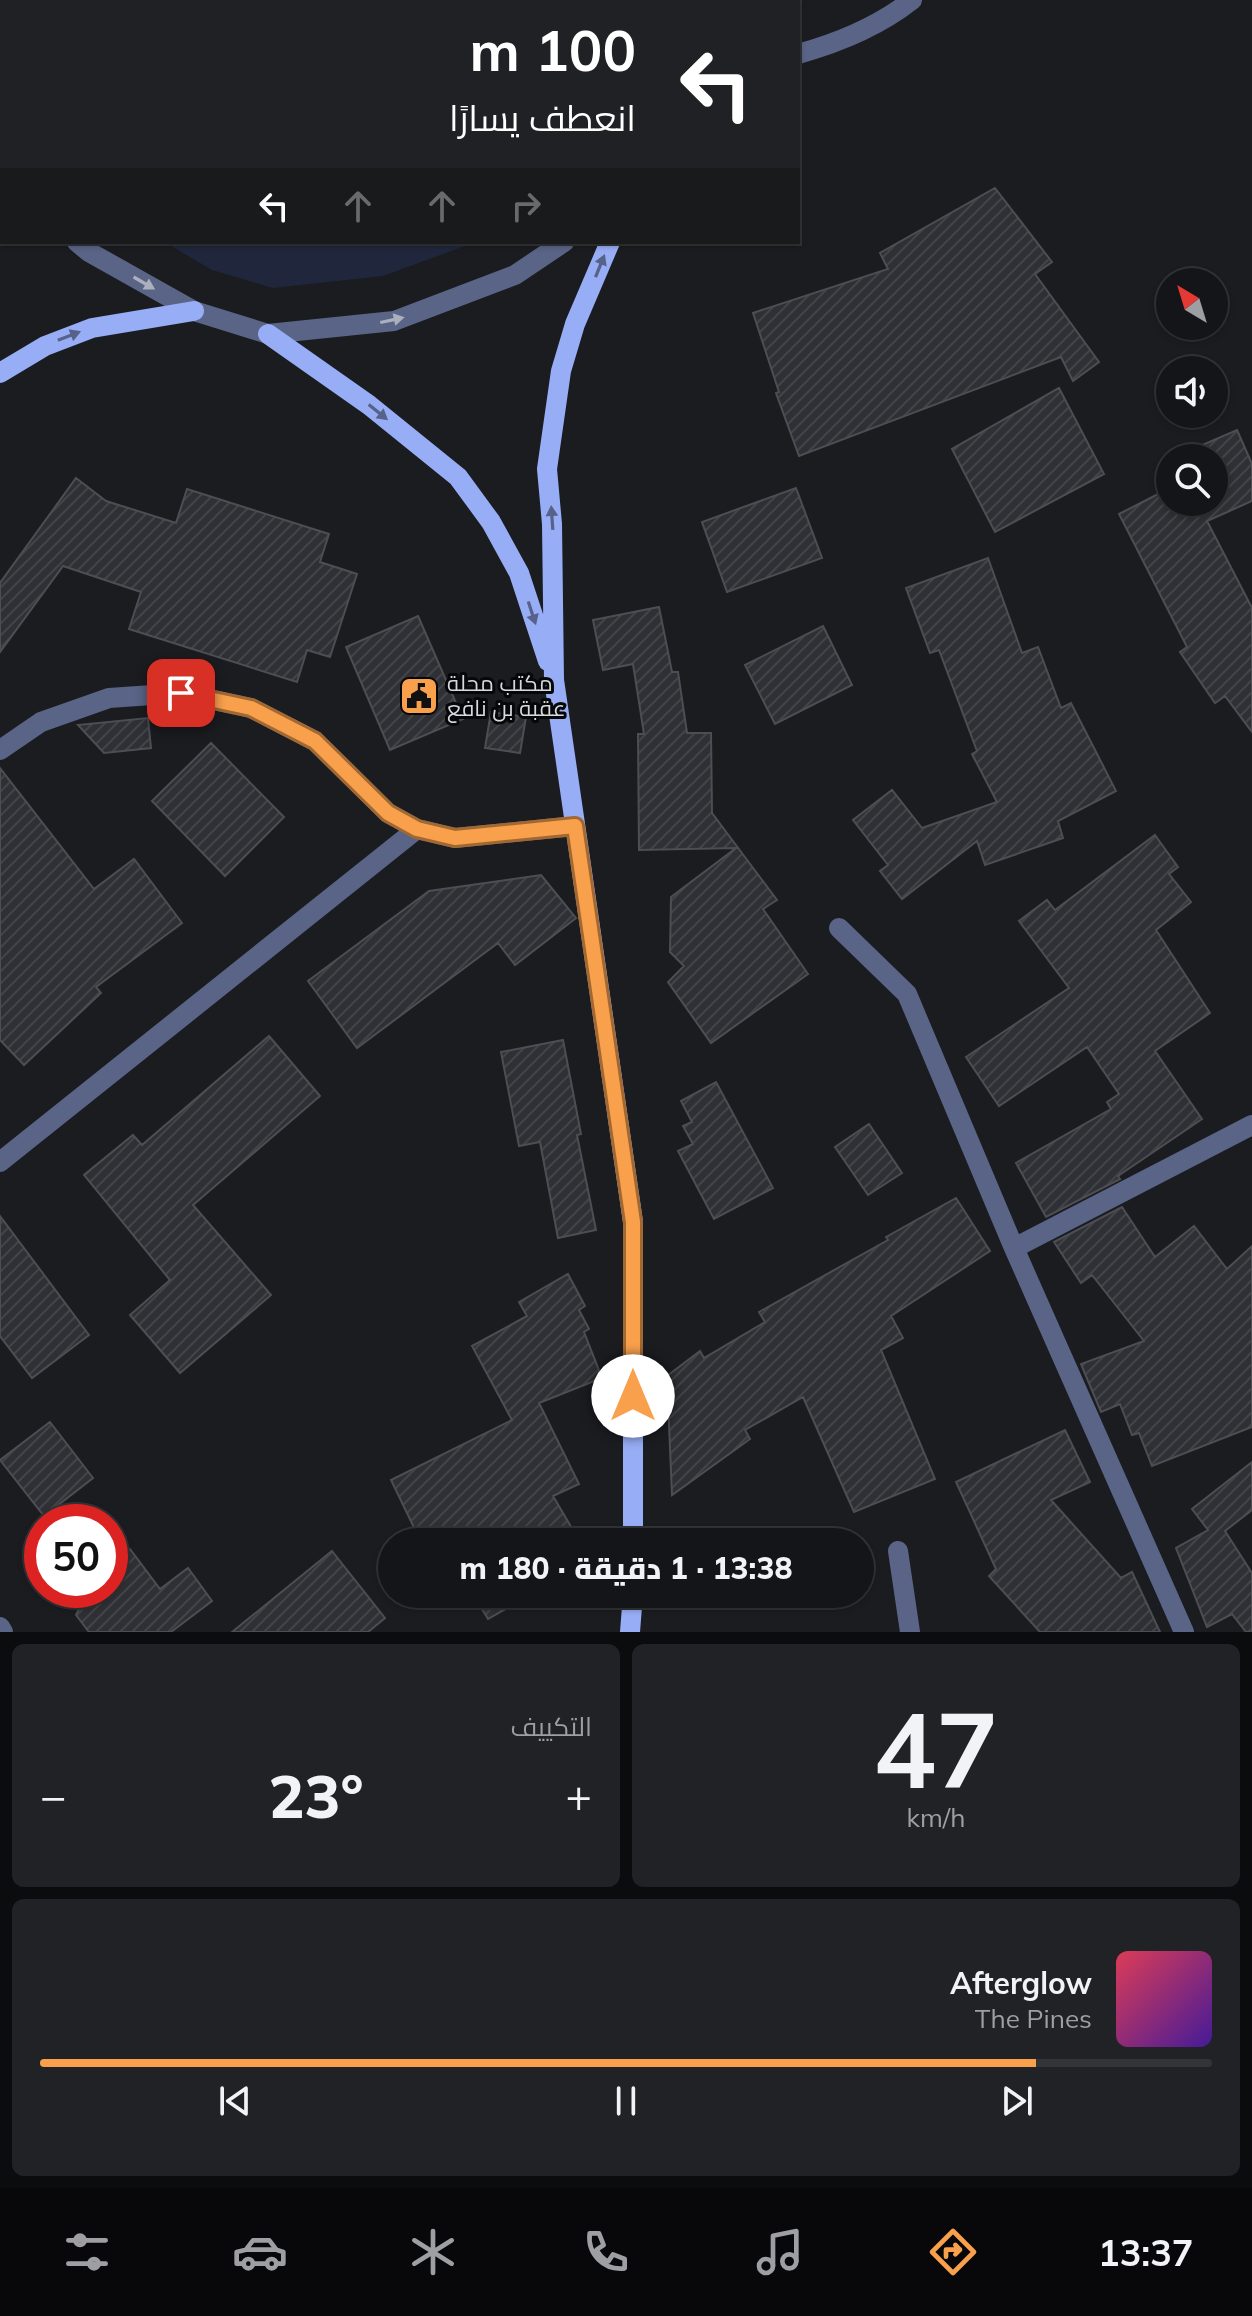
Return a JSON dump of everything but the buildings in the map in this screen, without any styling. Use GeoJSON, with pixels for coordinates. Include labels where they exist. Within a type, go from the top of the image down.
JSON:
{"type":"FeatureCollection","features":[{"type":"Feature","properties":{"kind":"main road"},"geometry":{"type":"LineString","coordinates":[[609,244],[575,324],[561,371],[547,469],[552,524],[554,680],[633,1222],[633,1528]]}},
{"type":"Feature","properties":{"kind":"main road"},"geometry":{"type":"LineString","coordinates":[[0,373],[45,346],[92,328],[194,311]]}},
{"type":"Feature","properties":{"kind":"main road"},"geometry":{"type":"LineString","coordinates":[[268,334],[369,405],[458,477],[491,522],[519,573],[554,680]]}},
{"type":"Feature","properties":{"kind":"main road"},"geometry":{"type":"LineString","coordinates":[[630,1632],[632,1608]]}},
{"type":"Feature","properties":{"kind":"street"},"geometry":{"type":"LineString","coordinates":[[800,53],[837,42],[872,26],[912,0]]}},
{"type":"Feature","properties":{"kind":"street"},"geometry":{"type":"LineString","coordinates":[[79,244],[194,311],[268,334],[394,321],[515,275],[561,244]]}},
{"type":"Feature","properties":{"kind":"street"},"geometry":{"type":"LineString","coordinates":[[0,750],[41,722],[109,698],[181,693],[251,708],[315,741],[388,813],[417,829],[455,838],[575,826]]}},
{"type":"Feature","properties":{"kind":"street"},"geometry":{"type":"LineString","coordinates":[[0,1162],[417,829]]}},
{"type":"Feature","properties":{"kind":"street"},"geometry":{"type":"LineString","coordinates":[[839,928],[907,994],[1014,1248],[1184,1632]]}},
{"type":"Feature","properties":{"kind":"street"},"geometry":{"type":"LineString","coordinates":[[1014,1248],[1252,1125]]}},
{"type":"Feature","properties":{"kind":"street"},"geometry":{"type":"LineString","coordinates":[[898,1551],[910,1632]]}},
{"type":"Feature","properties":{"kind":"shaded area"},"geometry":{"type":"Polygon","coordinates":[[[167,244],[471,244],[383,276],[273,288],[212,270],[167,244]]]}},
{"type":"Feature","properties":{"kind":"place","name":"مكتب محلة عقبة بن نافع"},"geometry":{"type":"Point","coordinates":[419,696]}},
{"type":"Feature","properties":{"kind":"route"},"geometry":{"type":"LineString","coordinates":[[181,693],[251,708],[315,741],[388,813],[417,829],[455,838],[575,826],[633,1222],[633,1396]]}}]}
